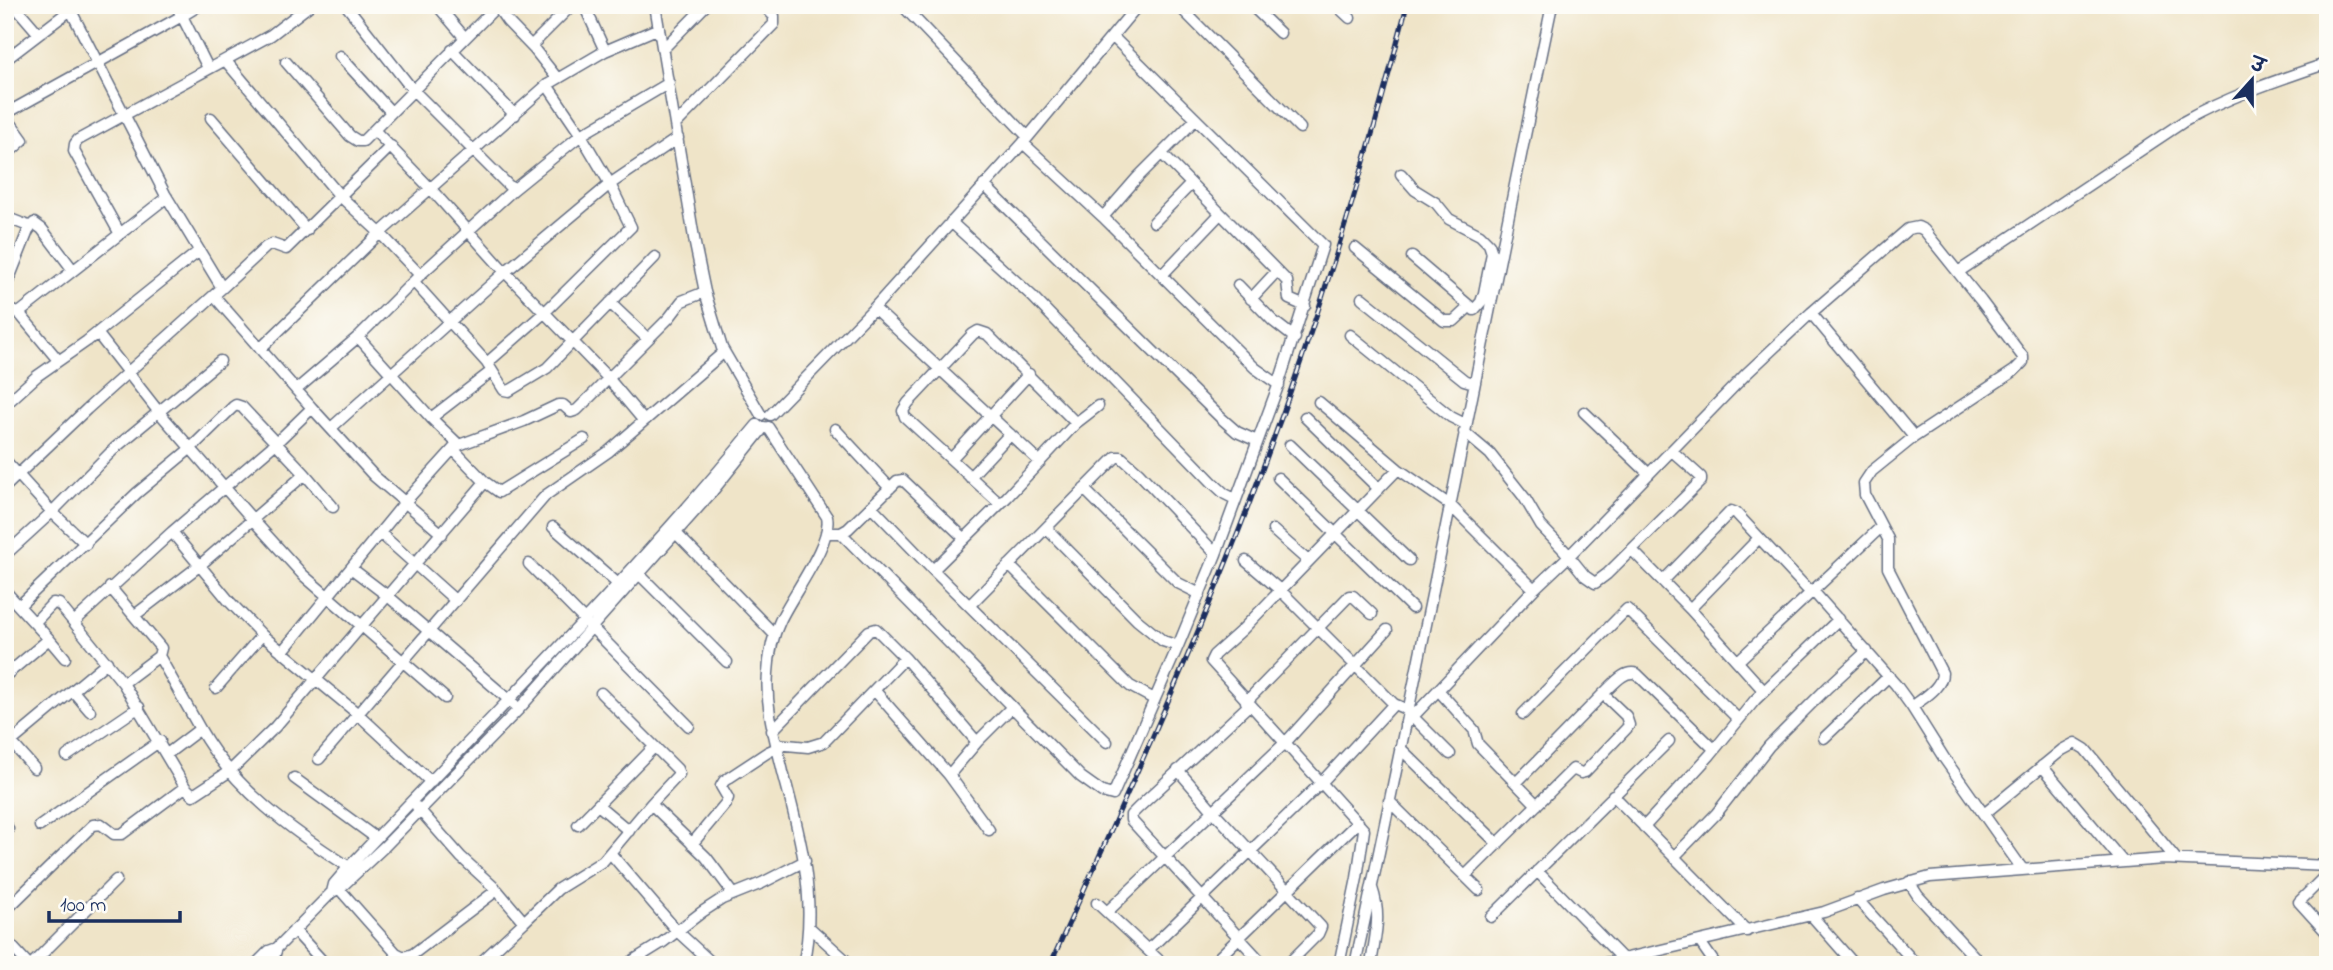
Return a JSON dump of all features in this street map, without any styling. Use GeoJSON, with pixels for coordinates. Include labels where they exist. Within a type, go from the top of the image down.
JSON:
{"type":"FeatureCollection","features":[{"type":"Feature","properties":{"kind":"street"},"geometry":{"type":"LineString","coordinates":[[14,5],[39,34]]}},
{"type":"Feature","properties":{"kind":"street"},"geometry":{"type":"LineString","coordinates":[[176,5],[208,68]]}},
{"type":"Feature","properties":{"kind":"street"},"geometry":{"type":"LineString","coordinates":[[5,156],[22,142],[23,138],[5,115],[200,5]]}},
{"type":"Feature","properties":{"kind":"street"},"geometry":{"type":"LineString","coordinates":[[120,234],[74,148],[78,140],[271,35],[310,5]]}},
{"type":"Feature","properties":{"kind":"street"},"geometry":{"type":"LineString","coordinates":[[346,5],[412,89],[513,190]]}},
{"type":"Feature","properties":{"kind":"street"},"geometry":{"type":"LineString","coordinates":[[437,5],[465,38]]}},
{"type":"Feature","properties":{"kind":"street"},"geometry":{"type":"LineString","coordinates":[[531,46],[572,5]]}},
{"type":"Feature","properties":{"kind":"street"},"geometry":{"type":"LineString","coordinates":[[584,5],[605,51]]}},
{"type":"Feature","properties":{"kind":"street"},"geometry":{"type":"LineString","coordinates":[[655,5],[699,266],[724,352],[764,421],[827,517],[827,533],[775,634],[768,675],[768,716],[805,861],[809,927],[803,965]]}},
{"type":"Feature","properties":{"kind":"street"},"geometry":{"type":"LineString","coordinates":[[663,49],[706,5]]}},
{"type":"Feature","properties":{"kind":"street"},"geometry":{"type":"LineString","coordinates":[[676,124],[774,24],[774,16],[763,5]]}},
{"type":"Feature","properties":{"kind":"street"},"geometry":{"type":"LineString","coordinates":[[902,5],[1025,140],[1255,368],[1279,385]]}},
{"type":"Feature","properties":{"kind":"street"},"geometry":{"type":"LineString","coordinates":[[1178,5],[1300,128]]}},
{"type":"Feature","properties":{"kind":"street"},"geometry":{"type":"LineString","coordinates":[[1251,5],[1280,33]]}},
{"type":"Feature","properties":{"kind":"street"},"geometry":{"type":"LineString","coordinates":[[1336,5],[1350,18]]}},
{"type":"Feature","properties":{"kind":"street"},"geometry":{"type":"LineString","coordinates":[[1479,312],[1552,5]]}},
{"type":"Feature","properties":{"kind":"street"},"geometry":{"type":"LineString","coordinates":[[5,60],[72,6],[167,197],[199,251],[218,292],[260,349],[374,476],[442,534]]}},
{"type":"Feature","properties":{"kind":"street"},"geometry":{"type":"LineString","coordinates":[[286,62],[354,140],[362,141],[496,6],[557,78]]}},
{"type":"Feature","properties":{"kind":"street"},"geometry":{"type":"LineString","coordinates":[[255,965],[269,951],[277,948],[416,806],[519,709],[570,644],[673,530],[712,492],[764,421],[874,308],[1025,140],[1112,36],[1131,8]]}},
{"type":"Feature","properties":{"kind":"street"},"geometry":{"type":"LineString","coordinates":[[260,349],[380,233],[547,85],[605,51],[659,28]]}},
{"type":"Feature","properties":{"kind":"street"},"geometry":{"type":"LineString","coordinates":[[841,533],[1081,777],[1111,796],[1117,789],[1216,554],[1279,385],[1323,250],[1323,243],[1112,36]]}},
{"type":"Feature","properties":{"kind":"street"},"geometry":{"type":"LineString","coordinates":[[452,50],[515,115]]}},
{"type":"Feature","properties":{"kind":"street"},"geometry":{"type":"LineString","coordinates":[[340,56],[391,112]]}},
{"type":"Feature","properties":{"kind":"street"},"geometry":{"type":"LineString","coordinates":[[225,60],[339,195],[380,233],[489,367],[504,390],[509,391],[547,368],[655,257]]}},
{"type":"Feature","properties":{"kind":"street"},"geometry":{"type":"LineString","coordinates":[[1958,272],[2183,122],[2262,85],[2328,63]]}},
{"type":"Feature","properties":{"kind":"street"},"geometry":{"type":"LineString","coordinates":[[296,390],[358,337],[513,190],[581,135],[669,83]]}},
{"type":"Feature","properties":{"kind":"street"},"geometry":{"type":"LineString","coordinates":[[431,418],[489,367],[630,228],[610,184],[547,85]]}},
{"type":"Feature","properties":{"kind":"street"},"geometry":{"type":"LineString","coordinates":[[211,118],[307,230]]}},
{"type":"Feature","properties":{"kind":"street"},"geometry":{"type":"LineString","coordinates":[[1103,217],[1196,119]]}},
{"type":"Feature","properties":{"kind":"street"},"geometry":{"type":"LineString","coordinates":[[374,130],[505,272],[608,378],[644,421]]}},
{"type":"Feature","properties":{"kind":"street"},"geometry":{"type":"LineString","coordinates":[[331,428],[505,272],[610,184],[678,138]]}},
{"type":"Feature","properties":{"kind":"street"},"geometry":{"type":"LineString","coordinates":[[5,487],[266,247],[272,244],[286,249],[391,146]]}},
{"type":"Feature","properties":{"kind":"street"},"geometry":{"type":"LineString","coordinates":[[1162,153],[1289,284],[1289,299],[1305,306]]}},
{"type":"Feature","properties":{"kind":"street"},"geometry":{"type":"LineString","coordinates":[[1355,965],[1405,725],[1404,709],[1462,425],[1479,312],[1492,253],[1489,244],[1480,235],[1449,219],[1436,203],[1418,192],[1401,174]]}},
{"type":"Feature","properties":{"kind":"street"},"geometry":{"type":"LineString","coordinates":[[1153,222],[1191,184]]}},
{"type":"Feature","properties":{"kind":"street"},"geometry":{"type":"LineString","coordinates":[[984,185],[1221,418],[1237,432],[1257,441]]}},
{"type":"Feature","properties":{"kind":"street"},"geometry":{"type":"LineString","coordinates":[[19,313],[167,197]]}},
{"type":"Feature","properties":{"kind":"street"},"geometry":{"type":"LineString","coordinates":[[1162,275],[1220,214]]}},
{"type":"Feature","properties":{"kind":"street"},"geometry":{"type":"LineString","coordinates":[[5,217],[31,227]]}},
{"type":"Feature","properties":{"kind":"street"},"geometry":{"type":"LineString","coordinates":[[951,222],[1032,296],[1213,483],[1235,499]]}},
{"type":"Feature","properties":{"kind":"street"},"geometry":{"type":"LineString","coordinates":[[5,289],[34,223],[73,270]]}},
{"type":"Feature","properties":{"kind":"street"},"geometry":{"type":"LineString","coordinates":[[1148,950],[1320,784],[1404,709],[1438,690],[1754,366],[1811,313],[1915,226],[1924,230],[1958,272],[2015,344],[2023,362],[1975,398],[1914,437],[1872,471],[1865,480],[1866,495],[1889,545],[1888,568],[1942,673],[1942,680],[1936,687],[1912,707]]}},
{"type":"Feature","properties":{"kind":"street"},"geometry":{"type":"LineString","coordinates":[[1355,248],[1444,321],[1454,321],[1479,312]]}},
{"type":"Feature","properties":{"kind":"street"},"geometry":{"type":"LineString","coordinates":[[5,405],[58,360],[97,333],[199,251]]}},
{"type":"Feature","properties":{"kind":"street"},"geometry":{"type":"LineString","coordinates":[[1412,257],[1479,312]]}},
{"type":"Feature","properties":{"kind":"street"},"geometry":{"type":"LineString","coordinates":[[1251,299],[1277,271]]}},
{"type":"Feature","properties":{"kind":"street"},"geometry":{"type":"LineString","coordinates":[[1238,285],[1273,321],[1295,338]]}},
{"type":"Feature","properties":{"kind":"street"},"geometry":{"type":"LineString","coordinates":[[282,652],[406,501],[456,447],[558,405],[573,412],[669,318],[682,300],[705,292]]}},
{"type":"Feature","properties":{"kind":"street"},"geometry":{"type":"LineString","coordinates":[[1362,298],[1470,382]]}},
{"type":"Feature","properties":{"kind":"street"},"geometry":{"type":"LineString","coordinates":[[610,303],[648,339]]}},
{"type":"Feature","properties":{"kind":"street"},"geometry":{"type":"LineString","coordinates":[[874,308],[1040,462]]}},
{"type":"Feature","properties":{"kind":"street"},"geometry":{"type":"LineString","coordinates":[[5,309],[19,313],[58,360]]}},
{"type":"Feature","properties":{"kind":"street"},"geometry":{"type":"LineString","coordinates":[[1811,313],[1914,437]]}},
{"type":"Feature","properties":{"kind":"street"},"geometry":{"type":"LineString","coordinates":[[1000,504],[903,414],[904,407],[973,334],[981,331],[1029,374],[1076,423]]}},
{"type":"Feature","properties":{"kind":"street"},"geometry":{"type":"LineString","coordinates":[[97,333],[158,411],[303,575],[444,698]]}},
{"type":"Feature","properties":{"kind":"street"},"geometry":{"type":"LineString","coordinates":[[1350,335],[1462,425],[1490,454],[1524,497],[1535,517],[1585,576],[1595,583],[1701,481],[1701,477],[1672,451]]}},
{"type":"Feature","properties":{"kind":"street"},"geometry":{"type":"LineString","coordinates":[[358,337],[485,482],[499,492],[584,439]]}},
{"type":"Feature","properties":{"kind":"street"},"geometry":{"type":"LineString","coordinates":[[318,760],[547,495],[608,452],[724,352]]}},
{"type":"Feature","properties":{"kind":"street"},"geometry":{"type":"LineString","coordinates":[[5,555],[115,448],[220,361]]}},
{"type":"Feature","properties":{"kind":"street"},"geometry":{"type":"LineString","coordinates":[[951,459],[1029,374]]}},
{"type":"Feature","properties":{"kind":"street"},"geometry":{"type":"LineString","coordinates":[[1319,402],[1398,468],[1446,503],[1534,589]]}},
{"type":"Feature","properties":{"kind":"street"},"geometry":{"type":"LineString","coordinates":[[19,606],[137,493],[191,448],[236,405],[242,407],[333,507]]}},
{"type":"Feature","properties":{"kind":"street"},"geometry":{"type":"LineString","coordinates":[[933,570],[1076,423],[1098,405]]}},
{"type":"Feature","properties":{"kind":"street"},"geometry":{"type":"LineString","coordinates":[[74,622],[312,408]]}},
{"type":"Feature","properties":{"kind":"street"},"geometry":{"type":"LineString","coordinates":[[1584,412],[1649,474]]}},
{"type":"Feature","properties":{"kind":"street"},"geometry":{"type":"LineString","coordinates":[[1305,417],[1379,489]]}},
{"type":"Feature","properties":{"kind":"street"},"geometry":{"type":"LineString","coordinates":[[835,429],[890,488]]}},
{"type":"Feature","properties":{"kind":"street"},"geometry":{"type":"LineString","coordinates":[[970,477],[1010,434]]}},
{"type":"Feature","properties":{"kind":"street"},"geometry":{"type":"LineString","coordinates":[[1290,446],[1409,560]]}},
{"type":"Feature","properties":{"kind":"street"},"geometry":{"type":"LineString","coordinates":[[970,605],[1116,457],[1121,457],[1138,471],[1216,554]]}},
{"type":"Feature","properties":{"kind":"street"},"geometry":{"type":"LineString","coordinates":[[5,460],[52,512],[86,544]]}},
{"type":"Feature","properties":{"kind":"street"},"geometry":{"type":"LineString","coordinates":[[1339,965],[1364,831],[1320,784],[1286,742],[1212,664],[1212,659],[1398,468]]}},
{"type":"Feature","properties":{"kind":"street"},"geometry":{"type":"LineString","coordinates":[[135,615],[199,566],[305,474]]}},
{"type":"Feature","properties":{"kind":"street"},"geometry":{"type":"LineString","coordinates":[[1278,478],[1412,608]]}},
{"type":"Feature","properties":{"kind":"street"},"geometry":{"type":"LineString","coordinates":[[827,533],[841,533],[848,529],[897,481],[905,480],[964,538]]}},
{"type":"Feature","properties":{"kind":"street"},"geometry":{"type":"LineString","coordinates":[[35,622],[55,603],[58,604],[123,683],[185,787],[195,794],[230,771],[275,727],[485,482]]}},
{"type":"Feature","properties":{"kind":"street"},"geometry":{"type":"LineString","coordinates":[[1084,489],[1178,583],[1200,594]]}},
{"type":"Feature","properties":{"kind":"street"},"geometry":{"type":"LineString","coordinates":[[872,506],[1107,742]]}},
{"type":"Feature","properties":{"kind":"street"},"geometry":{"type":"LineString","coordinates":[[1663,581],[1731,512],[1736,513],[1889,676],[2023,870]]}},
{"type":"Feature","properties":{"kind":"street"},"geometry":{"type":"LineString","coordinates":[[554,527],[618,584]]}},
{"type":"Feature","properties":{"kind":"street"},"geometry":{"type":"LineString","coordinates":[[1738,661],[1881,527]]}},
{"type":"Feature","properties":{"kind":"street"},"geometry":{"type":"LineString","coordinates":[[1046,528],[1150,632],[1163,641],[1178,646]]}},
{"type":"Feature","properties":{"kind":"street"},"geometry":{"type":"LineString","coordinates":[[673,530],[775,634]]}},
{"type":"Feature","properties":{"kind":"street"},"geometry":{"type":"LineString","coordinates":[[1273,530],[1308,561]]}},
{"type":"Feature","properties":{"kind":"street"},"geometry":{"type":"LineString","coordinates":[[172,532],[262,635],[358,714],[431,782]]}},
{"type":"Feature","properties":{"kind":"street"},"geometry":{"type":"LineString","coordinates":[[380,533],[456,601]]}},
{"type":"Feature","properties":{"kind":"street"},"geometry":{"type":"LineString","coordinates":[[1690,609],[1759,538]]}},
{"type":"Feature","properties":{"kind":"street"},"geometry":{"type":"LineString","coordinates":[[1632,550],[1764,691]]}},
{"type":"Feature","properties":{"kind":"street"},"geometry":{"type":"LineString","coordinates":[[1246,561],[1280,590],[1355,666],[1450,754]]}},
{"type":"Feature","properties":{"kind":"street"},"geometry":{"type":"LineString","coordinates":[[529,564],[689,726]]}},
{"type":"Feature","properties":{"kind":"street"},"geometry":{"type":"LineString","coordinates":[[1009,565],[1130,686],[1154,699]]}},
{"type":"Feature","properties":{"kind":"street"},"geometry":{"type":"LineString","coordinates":[[351,568],[389,597],[519,709]]}},
{"type":"Feature","properties":{"kind":"street"},"geometry":{"type":"LineString","coordinates":[[587,625],[618,584],[636,571]]}},
{"type":"Feature","properties":{"kind":"street"},"geometry":{"type":"LineString","coordinates":[[636,571],[727,662]]}},
{"type":"Feature","properties":{"kind":"street"},"geometry":{"type":"LineString","coordinates":[[110,587],[161,648],[159,656],[123,683]]}},
{"type":"Feature","properties":{"kind":"street"},"geometry":{"type":"LineString","coordinates":[[1264,965],[1164,858],[1131,818],[1133,813],[1248,703],[1349,596],[1353,596],[1372,614]]}},
{"type":"Feature","properties":{"kind":"street"},"geometry":{"type":"LineString","coordinates":[[7,597],[35,622],[65,658]]}},
{"type":"Feature","properties":{"kind":"street"},"geometry":{"type":"LineString","coordinates":[[1523,714],[1627,609],[1738,719]]}},
{"type":"Feature","properties":{"kind":"street"},"geometry":{"type":"LineString","coordinates":[[1644,827],[1764,691],[1839,620]]}},
{"type":"Feature","properties":{"kind":"street"},"geometry":{"type":"LineString","coordinates":[[772,731],[872,629],[879,630],[978,742]]}},
{"type":"Feature","properties":{"kind":"street"},"geometry":{"type":"LineString","coordinates":[[1107,912],[1286,742],[1387,630]]}},
{"type":"Feature","properties":{"kind":"street"},"geometry":{"type":"LineString","coordinates":[[216,688],[262,635]]}},
{"type":"Feature","properties":{"kind":"street"},"geometry":{"type":"LineString","coordinates":[[5,676],[49,639]]}},
{"type":"Feature","properties":{"kind":"street"},"geometry":{"type":"LineString","coordinates":[[335,888],[349,867],[376,838],[416,806],[431,782],[510,700],[570,644]]}},
{"type":"Feature","properties":{"kind":"street"},"geometry":{"type":"LineString","coordinates":[[1674,857],[1716,814],[1794,720],[1867,651]]}},
{"type":"Feature","properties":{"kind":"street"},"geometry":{"type":"LineString","coordinates":[[159,656],[210,747],[230,771],[260,803],[287,825],[349,867]]}},
{"type":"Feature","properties":{"kind":"street"},"geometry":{"type":"LineString","coordinates":[[692,844],[726,803],[727,798],[721,786],[724,781],[777,746],[808,747],[824,743],[905,659]]}},
{"type":"Feature","properties":{"kind":"street"},"geometry":{"type":"LineString","coordinates":[[34,768],[8,739],[107,662]]}},
{"type":"Feature","properties":{"kind":"street"},"geometry":{"type":"LineString","coordinates":[[1516,783],[1603,694],[1625,674],[1635,672],[1714,749]]}},
{"type":"Feature","properties":{"kind":"street"},"geometry":{"type":"LineString","coordinates":[[1824,737],[1889,676]]}},
{"type":"Feature","properties":{"kind":"street"},"geometry":{"type":"LineString","coordinates":[[1438,690],[1476,733],[1478,744],[1537,805]]}},
{"type":"Feature","properties":{"kind":"street"},"geometry":{"type":"LineString","coordinates":[[73,691],[90,711]]}},
{"type":"Feature","properties":{"kind":"street"},"geometry":{"type":"LineString","coordinates":[[875,691],[950,775],[989,830]]}},
{"type":"Feature","properties":{"kind":"street"},"geometry":{"type":"LineString","coordinates":[[478,965],[558,889],[595,867],[611,853],[679,774],[601,694]]}},
{"type":"Feature","properties":{"kind":"street"},"geometry":{"type":"LineString","coordinates":[[1465,876],[1573,768],[1581,773],[1586,772],[1629,725],[1626,716],[1603,694]]}},
{"type":"Feature","properties":{"kind":"street"},"geometry":{"type":"LineString","coordinates":[[67,756],[139,707]]}},
{"type":"Feature","properties":{"kind":"street"},"geometry":{"type":"LineString","coordinates":[[950,775],[1012,707]]}},
{"type":"Feature","properties":{"kind":"street"},"geometry":{"type":"LineString","coordinates":[[167,754],[200,729]]}},
{"type":"Feature","properties":{"kind":"street"},"geometry":{"type":"LineString","coordinates":[[40,826],[160,741]]}},
{"type":"Feature","properties":{"kind":"street"},"geometry":{"type":"LineString","coordinates":[[1491,917],[1669,741]]}},
{"type":"Feature","properties":{"kind":"street"},"geometry":{"type":"LineString","coordinates":[[1984,814],[2070,745],[2079,744],[2176,859]]}},
{"type":"Feature","properties":{"kind":"street"},"geometry":{"type":"LineString","coordinates":[[578,825],[654,747]]}},
{"type":"Feature","properties":{"kind":"street"},"geometry":{"type":"LineString","coordinates":[[1400,748],[1498,844]]}},
{"type":"Feature","properties":{"kind":"street"},"geometry":{"type":"LineString","coordinates":[[2042,766],[2123,862]]}},
{"type":"Feature","properties":{"kind":"street"},"geometry":{"type":"LineString","coordinates":[[1178,770],[1321,929],[1287,965]]}},
{"type":"Feature","properties":{"kind":"street"},"geometry":{"type":"LineString","coordinates":[[294,778],[376,838]]}},
{"type":"Feature","properties":{"kind":"street"},"geometry":{"type":"LineString","coordinates":[[5,911],[93,825],[101,824],[114,834],[122,834],[185,787]]}},
{"type":"Feature","properties":{"kind":"street"},"geometry":{"type":"LineString","coordinates":[[1612,795],[1747,931]]}},
{"type":"Feature","properties":{"kind":"street"},"geometry":{"type":"LineString","coordinates":[[1389,801],[1479,890]]}},
{"type":"Feature","properties":{"kind":"street"},"geometry":{"type":"LineString","coordinates":[[651,804],[706,857],[733,893]]}},
{"type":"Feature","properties":{"kind":"street"},"geometry":{"type":"LineString","coordinates":[[598,805],[629,831]]}},
{"type":"Feature","properties":{"kind":"street"},"geometry":{"type":"LineString","coordinates":[[416,806],[461,857],[498,890],[524,922]]}},
{"type":"Feature","properties":{"kind":"street"},"geometry":{"type":"LineString","coordinates":[[1211,965],[1358,822]]}},
{"type":"Feature","properties":{"kind":"street"},"geometry":{"type":"LineString","coordinates":[[5,823],[8,829],[5,836]]}},
{"type":"Feature","properties":{"kind":"street"},"geometry":{"type":"LineString","coordinates":[[611,853],[677,931],[714,965]]}},
{"type":"Feature","properties":{"kind":"street"},"geometry":{"type":"LineString","coordinates":[[1597,965],[1811,915],[1930,877],[2176,859],[2327,874]]}},
{"type":"Feature","properties":{"kind":"street"},"geometry":{"type":"LineString","coordinates":[[632,963],[733,893],[762,883],[805,861]]}},
{"type":"Feature","properties":{"kind":"street"},"geometry":{"type":"LineString","coordinates":[[1537,872],[1623,959]]}},
{"type":"Feature","properties":{"kind":"street"},"geometry":{"type":"LineString","coordinates":[[2327,874],[2299,902],[2328,933]]}},
{"type":"Feature","properties":{"kind":"street"},"geometry":{"type":"LineString","coordinates":[[5,939],[30,965],[116,880]]}},
{"type":"Feature","properties":{"kind":"street"},"geometry":{"type":"LineString","coordinates":[[1909,882],[1918,896],[1982,965]]}},
{"type":"Feature","properties":{"kind":"street"},"geometry":{"type":"LineString","coordinates":[[1371,965],[1378,916],[1378,905],[1372,887]]}},
{"type":"Feature","properties":{"kind":"street"},"geometry":{"type":"LineString","coordinates":[[335,888],[396,953],[404,957],[412,954],[498,890]]}},
{"type":"Feature","properties":{"kind":"street"},"geometry":{"type":"LineString","coordinates":[[1857,899],[1917,965]]}},
{"type":"Feature","properties":{"kind":"street"},"geometry":{"type":"LineString","coordinates":[[1097,903],[1164,965]]}},
{"type":"Feature","properties":{"kind":"street"},"geometry":{"type":"LineString","coordinates":[[1811,915],[1855,965]]}},
{"type":"Feature","properties":{"kind":"street"},"geometry":{"type":"LineString","coordinates":[[809,927],[851,965]]}},
{"type":"Feature","properties":{"kind":"street"},"geometry":{"type":"LineString","coordinates":[[295,930],[326,965]]}},
{"type":"Feature","properties":{"kind":"street"},"geometry":{"type":"LineString","coordinates":[[1700,942],[1716,965]]}},
{"type":"Feature","properties":{"kind":"street"},"geometry":{"type":"LineString","coordinates":[[267,965],[277,948]]}},
{"type":"Feature","properties":{"kind":"railway"},"geometry":{"type":"LineString","coordinates":[[1050,965],[1186,660],[1280,422],[1348,215],[1407,5]]}}]}
